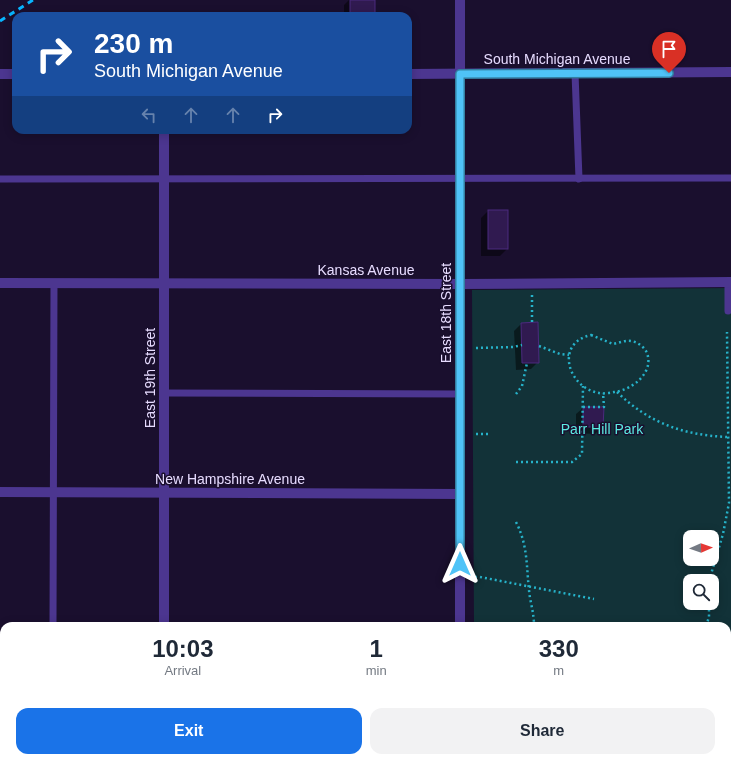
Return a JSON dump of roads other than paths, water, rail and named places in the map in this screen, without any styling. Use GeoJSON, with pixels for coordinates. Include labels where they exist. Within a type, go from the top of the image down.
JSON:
{"type":"FeatureCollection","features":[{"type":"Feature","properties":{"kind":"street","name":"East 18th Street"},"geometry":{"type":"LineString","coordinates":[[460,0],[460,622]]}},
{"type":"Feature","properties":{"kind":"street","name":"South Michigan Avenue"},"geometry":{"type":"LineString","coordinates":[[412,74],[731,72]]}},
{"type":"Feature","properties":{"kind":"street"},"geometry":{"type":"LineString","coordinates":[[0,74],[12,74]]}},
{"type":"Feature","properties":{"kind":"street","name":"East 19th Street"},"geometry":{"type":"LineString","coordinates":[[164,134],[164,622]]}},
{"type":"Feature","properties":{"kind":"street","name":"Kansas Avenue"},"geometry":{"type":"LineString","coordinates":[[0,283],[460,284],[729,282]]}},
{"type":"Feature","properties":{"kind":"street","name":"New Hampshire Avenue"},"geometry":{"type":"LineString","coordinates":[[0,492],[460,494]]}},
{"type":"Feature","properties":{"kind":"lane"},"geometry":{"type":"LineString","coordinates":[[575,73],[580,179]]}},
{"type":"Feature","properties":{"kind":"lane"},"geometry":{"type":"LineString","coordinates":[[0,179],[164,180],[731,178]]}},
{"type":"Feature","properties":{"kind":"lane"},"geometry":{"type":"LineString","coordinates":[[728,311],[729,282]]}},
{"type":"Feature","properties":{"kind":"lane"},"geometry":{"type":"LineString","coordinates":[[53,622],[54,283]]}},
{"type":"Feature","properties":{"kind":"lane"},"geometry":{"type":"LineString","coordinates":[[164,393],[460,394]]}},
{"type":"Feature","properties":{"kind":"railway"},"geometry":{"type":"LineString","coordinates":[[14,12],[33,0]]}},
{"type":"Feature","properties":{"kind":"railway"},"geometry":{"type":"LineString","coordinates":[[0,21],[12,13]]}},
{"type":"Feature","properties":{"kind":"park label","name":"Parr Hill Park"},"geometry":{"type":"Point","coordinates":[602,429]}}]}
